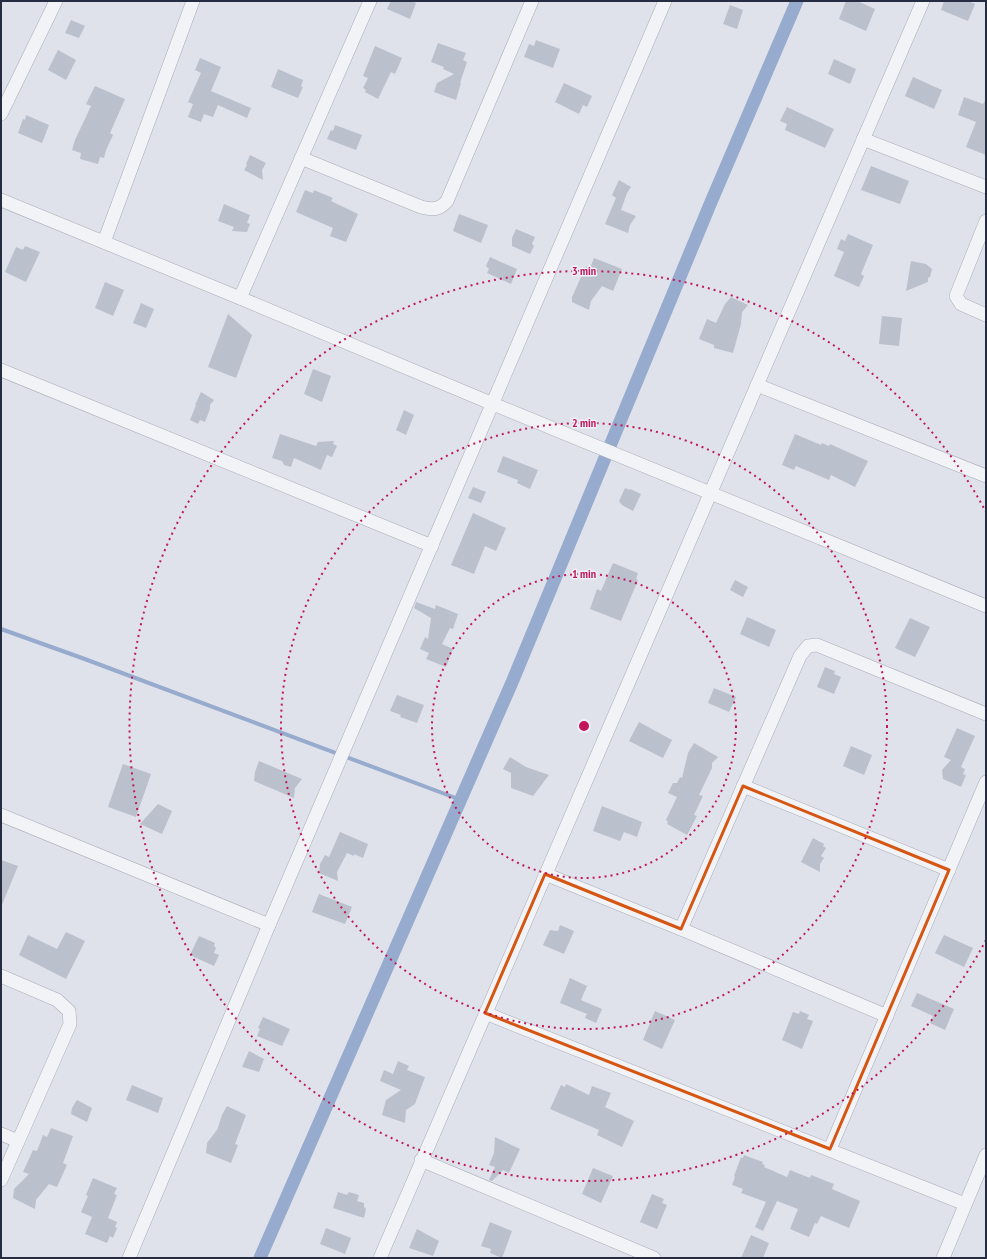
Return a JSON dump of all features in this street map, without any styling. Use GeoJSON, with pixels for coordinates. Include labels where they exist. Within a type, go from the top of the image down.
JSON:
{"type":"FeatureCollection","features":[{"type":"Feature","properties":{"kind":"street"},"geometry":{"type":"LineString","coordinates":[[1,114],[56,1]]}},
{"type":"Feature","properties":{"kind":"street"},"geometry":{"type":"LineString","coordinates":[[104,242],[193,1]]}},
{"type":"Feature","properties":{"kind":"street"},"geometry":{"type":"LineString","coordinates":[[240,298],[370,1]]}},
{"type":"Feature","properties":{"kind":"street"},"geometry":{"type":"LineString","coordinates":[[301,158],[421,207],[435,209],[440,207],[447,201],[532,1]]}},
{"type":"Feature","properties":{"kind":"street"},"geometry":{"type":"LineString","coordinates":[[129,1258],[269,925],[665,1]]}},
{"type":"Feature","properties":{"kind":"street"},"geometry":{"type":"LineString","coordinates":[[380,1258],[421,1160],[923,1]]}},
{"type":"Feature","properties":{"kind":"street"},"geometry":{"type":"LineString","coordinates":[[863,140],[986,187]]}},
{"type":"Feature","properties":{"kind":"street"},"geometry":{"type":"LineString","coordinates":[[1,200],[986,606]]}},
{"type":"Feature","properties":{"kind":"street"},"geometry":{"type":"LineString","coordinates":[[986,221],[956,296],[961,304],[986,315]]}},
{"type":"Feature","properties":{"kind":"street"},"geometry":{"type":"LineString","coordinates":[[1,370],[432,546]]}},
{"type":"Feature","properties":{"kind":"street"},"geometry":{"type":"LineString","coordinates":[[757,385],[986,476]]}},
{"type":"Feature","properties":{"kind":"street"},"geometry":{"type":"LineString","coordinates":[[680,929],[800,656],[808,646],[817,645],[986,714]]}},
{"type":"Feature","properties":{"kind":"street"},"geometry":{"type":"LineString","coordinates":[[830,1149],[986,782]]}},
{"type":"Feature","properties":{"kind":"street"},"geometry":{"type":"LineString","coordinates":[[743,786],[949,870]]}},
{"type":"Feature","properties":{"kind":"street"},"geometry":{"type":"LineString","coordinates":[[1,815],[269,925]]}},
{"type":"Feature","properties":{"kind":"street"},"geometry":{"type":"LineString","coordinates":[[545,874],[887,1016]]}},
{"type":"Feature","properties":{"kind":"street"},"geometry":{"type":"LineString","coordinates":[[1,976],[57,1000],[69,1011],[70,1024],[1,1180]]}},
{"type":"Feature","properties":{"kind":"street"},"geometry":{"type":"LineString","coordinates":[[485,1013],[965,1204]]}},
{"type":"Feature","properties":{"kind":"street"},"geometry":{"type":"LineString","coordinates":[[1,1134],[18,1141]]}},
{"type":"Feature","properties":{"kind":"street"},"geometry":{"type":"LineString","coordinates":[[943,1258],[986,1156]]}},
{"type":"Feature","properties":{"kind":"street"},"geometry":{"type":"LineString","coordinates":[[421,1160],[654,1258]]}},
{"type":"Feature","properties":{"kind":"highlighted area"},"geometry":{"type":"Polygon","coordinates":[[[743,786],[949,870],[830,1149],[485,1013],[545,874],[681,929],[743,786]]]}},
{"type":"Feature","properties":{"kind":"building"},"geometry":{"type":"Polygon","coordinates":[[[391,1],[411,1],[416,3],[410,19],[387,9],[391,1]]]}},
{"type":"Feature","properties":{"kind":"building"},"geometry":{"type":"Polygon","coordinates":[[[846,1],[857,1],[875,9],[866,31],[839,19],[846,1]]]}},
{"type":"Feature","properties":{"kind":"building"},"geometry":{"type":"Polygon","coordinates":[[[944,1],[968,1],[975,4],[968,21],[941,10],[944,1]]]}},
{"type":"Feature","properties":{"kind":"building"},"geometry":{"type":"Polygon","coordinates":[[[730,5],[743,10],[737,29],[723,24],[730,5]]]}},
{"type":"Feature","properties":{"kind":"building"},"geometry":{"type":"Polygon","coordinates":[[[71,20],[85,26],[79,38],[65,33],[71,20]]]}},
{"type":"Feature","properties":{"kind":"building"},"geometry":{"type":"Polygon","coordinates":[[[536,40],[560,49],[553,68],[524,57],[529,44],[534,46],[536,40]]]}},
{"type":"Feature","properties":{"kind":"building"},"geometry":{"type":"Polygon","coordinates":[[[438,43],[466,53],[463,60],[467,62],[456,100],[434,92],[437,83],[454,74],[443,69],[444,67],[431,62],[438,43]]]}},
{"type":"Feature","properties":{"kind":"building"},"geometry":{"type":"Polygon","coordinates":[[[375,46],[402,58],[395,74],[391,72],[378,99],[365,92],[366,90],[363,88],[368,78],[363,76],[375,46]]]}},
{"type":"Feature","properties":{"kind":"building"},"geometry":{"type":"Polygon","coordinates":[[[58,50],[76,60],[66,80],[48,70],[58,50]]]}},
{"type":"Feature","properties":{"kind":"building"},"geometry":{"type":"Polygon","coordinates":[[[200,58],[221,67],[211,91],[251,108],[247,118],[218,105],[213,117],[204,114],[201,122],[188,117],[193,104],[188,102],[201,73],[195,70],[200,58]]]}},
{"type":"Feature","properties":{"kind":"building"},"geometry":{"type":"Polygon","coordinates":[[[834,59],[856,69],[850,84],[828,74],[834,59]]]}},
{"type":"Feature","properties":{"kind":"building"},"geometry":{"type":"Polygon","coordinates":[[[278,69],[303,80],[301,86],[303,87],[298,98],[271,87],[278,69]]]}},
{"type":"Feature","properties":{"kind":"building"},"geometry":{"type":"Polygon","coordinates":[[[913,77],[942,90],[934,109],[905,96],[913,77]]]}},
{"type":"Feature","properties":{"kind":"building"},"geometry":{"type":"Polygon","coordinates":[[[564,83],[592,96],[587,107],[583,105],[579,114],[555,102],[564,83]]]}},
{"type":"Feature","properties":{"kind":"building"},"geometry":{"type":"Polygon","coordinates":[[[95,86],[125,99],[110,133],[113,135],[104,158],[100,157],[98,164],[80,159],[81,153],[72,150],[75,140],[91,106],[86,104],[95,86]]]}},
{"type":"Feature","properties":{"kind":"building"},"geometry":{"type":"Polygon","coordinates":[[[964,97],[983,104],[986,99],[986,155],[966,147],[976,122],[958,115],[964,97]]]}},
{"type":"Feature","properties":{"kind":"building"},"geometry":{"type":"Polygon","coordinates":[[[787,107],[834,129],[825,148],[785,130],[787,124],[780,121],[787,107]]]}},
{"type":"Feature","properties":{"kind":"building"},"geometry":{"type":"Polygon","coordinates":[[[26,115],[49,125],[42,143],[18,133],[26,115]]]}},
{"type":"Feature","properties":{"kind":"building"},"geometry":{"type":"Polygon","coordinates":[[[335,125],[362,135],[356,150],[327,139],[331,130],[333,131],[335,125]]]}},
{"type":"Feature","properties":{"kind":"building"},"geometry":{"type":"Polygon","coordinates":[[[250,155],[266,163],[262,170],[263,180],[244,170],[250,155]]]}},
{"type":"Feature","properties":{"kind":"building"},"geometry":{"type":"Polygon","coordinates":[[[871,166],[909,181],[900,204],[861,190],[871,166]]]}},
{"type":"Feature","properties":{"kind":"building"},"geometry":{"type":"Polygon","coordinates":[[[619,180],[631,187],[627,193],[621,210],[636,216],[630,225],[628,233],[605,224],[616,198],[612,195],[619,180]]]}},
{"type":"Feature","properties":{"kind":"building"},"geometry":{"type":"Polygon","coordinates":[[[305,190],[313,193],[314,190],[333,198],[331,201],[358,214],[346,242],[330,236],[333,228],[296,212],[305,190]]]}},
{"type":"Feature","properties":{"kind":"building"},"geometry":{"type":"Polygon","coordinates":[[[224,204],[250,215],[247,223],[250,224],[247,232],[232,231],[234,227],[218,221],[224,204]]]}},
{"type":"Feature","properties":{"kind":"building"},"geometry":{"type":"Polygon","coordinates":[[[459,214],[488,225],[481,243],[453,231],[459,214]]]}},
{"type":"Feature","properties":{"kind":"building"},"geometry":{"type":"Polygon","coordinates":[[[516,229],[535,237],[532,244],[534,246],[530,254],[512,246],[512,238],[516,229]]]}},
{"type":"Feature","properties":{"kind":"building"},"geometry":{"type":"Polygon","coordinates":[[[848,234],[873,245],[861,274],[864,276],[859,287],[834,276],[844,252],[837,249],[841,239],[845,241],[848,234]]]}},
{"type":"Feature","properties":{"kind":"building"},"geometry":{"type":"Polygon","coordinates":[[[25,246],[40,252],[26,282],[5,272],[16,247],[23,250],[25,246]]]}},
{"type":"Feature","properties":{"kind":"building"},"geometry":{"type":"Polygon","coordinates":[[[490,257],[517,269],[511,284],[487,273],[489,269],[486,266],[490,257]]]}},
{"type":"Feature","properties":{"kind":"building"},"geometry":{"type":"Polygon","coordinates":[[[594,258],[622,269],[613,291],[602,286],[591,301],[589,310],[572,302],[572,297],[586,266],[590,268],[594,258]]]}},
{"type":"Feature","properties":{"kind":"building"},"geometry":{"type":"Polygon","coordinates":[[[911,261],[926,264],[932,269],[928,282],[906,291],[911,261]]]}},
{"type":"Feature","properties":{"kind":"building"},"geometry":{"type":"Polygon","coordinates":[[[105,282],[124,290],[113,316],[95,308],[105,282]]]}},
{"type":"Feature","properties":{"kind":"building"},"geometry":{"type":"Polygon","coordinates":[[[731,297],[748,305],[742,312],[741,324],[733,353],[714,348],[714,345],[699,339],[707,319],[716,323],[725,304],[731,297]]]}},
{"type":"Feature","properties":{"kind":"building"},"geometry":{"type":"Polygon","coordinates":[[[141,303],[154,309],[146,328],[133,323],[141,303]]]}},
{"type":"Feature","properties":{"kind":"building"},"geometry":{"type":"Polygon","coordinates":[[[228,314],[252,335],[236,378],[208,367],[228,314]]]}},
{"type":"Feature","properties":{"kind":"building"},"geometry":{"type":"Polygon","coordinates":[[[882,316],[902,318],[899,346],[879,344],[882,316]]]}},
{"type":"Feature","properties":{"kind":"building"},"geometry":{"type":"Polygon","coordinates":[[[313,369],[331,376],[322,402],[304,394],[313,369]]]}},
{"type":"Feature","properties":{"kind":"building"},"geometry":{"type":"Polygon","coordinates":[[[201,392],[214,400],[210,405],[205,422],[200,420],[198,424],[190,420],[201,392]]]}},
{"type":"Feature","properties":{"kind":"building"},"geometry":{"type":"Polygon","coordinates":[[[404,410],[414,415],[406,435],[396,430],[404,410]]]}},
{"type":"Feature","properties":{"kind":"building"},"geometry":{"type":"Polygon","coordinates":[[[280,434],[316,446],[318,442],[334,441],[333,444],[337,446],[332,457],[327,455],[321,470],[294,458],[291,467],[284,465],[282,461],[272,458],[280,434]]]}},
{"type":"Feature","properties":{"kind":"building"},"geometry":{"type":"Polygon","coordinates":[[[795,434],[821,445],[822,443],[829,446],[830,444],[868,461],[855,487],[831,475],[829,480],[796,466],[794,470],[782,465],[795,434]]]}},
{"type":"Feature","properties":{"kind":"building"},"geometry":{"type":"Polygon","coordinates":[[[503,456],[538,470],[530,489],[517,483],[518,480],[497,472],[503,456]]]}},
{"type":"Feature","properties":{"kind":"building"},"geometry":{"type":"Polygon","coordinates":[[[473,487],[486,492],[481,503],[468,498],[473,487]]]}},
{"type":"Feature","properties":{"kind":"building"},"geometry":{"type":"Polygon","coordinates":[[[625,488],[641,494],[633,511],[622,505],[619,501],[625,488]]]}},
{"type":"Feature","properties":{"kind":"building"},"geometry":{"type":"Polygon","coordinates":[[[473,513],[506,528],[496,551],[485,546],[474,574],[451,565],[473,513]]]}},
{"type":"Feature","properties":{"kind":"building"},"geometry":{"type":"Polygon","coordinates":[[[613,563],[638,573],[636,579],[638,580],[621,621],[590,609],[597,589],[601,591],[613,563]]]}},
{"type":"Feature","properties":{"kind":"building"},"geometry":{"type":"Polygon","coordinates":[[[735,580],[748,587],[743,597],[730,590],[735,580]]]}},
{"type":"Feature","properties":{"kind":"building"},"geometry":{"type":"Polygon","coordinates":[[[416,602],[435,609],[436,605],[458,614],[453,629],[450,628],[442,644],[453,649],[446,667],[426,659],[429,653],[420,649],[425,637],[428,639],[431,618],[414,608],[416,602]]]}},
{"type":"Feature","properties":{"kind":"building"},"geometry":{"type":"Polygon","coordinates":[[[747,617],[776,630],[769,647],[740,634],[747,617]]]}},
{"type":"Feature","properties":{"kind":"building"},"geometry":{"type":"Polygon","coordinates":[[[910,618],[930,627],[915,657],[895,648],[910,618]]]}},
{"type":"Feature","properties":{"kind":"building"},"geometry":{"type":"Polygon","coordinates":[[[825,667],[835,671],[834,674],[841,677],[834,694],[817,687],[825,667]]]}},
{"type":"Feature","properties":{"kind":"building"},"geometry":{"type":"Polygon","coordinates":[[[714,688],[736,697],[729,712],[708,703],[714,688]]]}},
{"type":"Feature","properties":{"kind":"building"},"geometry":{"type":"Polygon","coordinates":[[[397,695],[424,705],[417,723],[400,717],[401,715],[390,711],[397,695]]]}},
{"type":"Feature","properties":{"kind":"building"},"geometry":{"type":"Polygon","coordinates":[[[639,722],[672,740],[663,758],[629,741],[639,722]]]}},
{"type":"Feature","properties":{"kind":"building"},"geometry":{"type":"Polygon","coordinates":[[[957,728],[975,736],[961,767],[965,769],[963,774],[966,775],[961,787],[943,779],[942,770],[951,760],[944,757],[957,728]]]}},
{"type":"Feature","properties":{"kind":"building"},"geometry":{"type":"Polygon","coordinates":[[[694,743],[718,757],[712,763],[712,768],[699,795],[703,796],[694,815],[697,816],[687,835],[667,824],[668,822],[666,820],[677,797],[668,793],[673,783],[677,783],[680,777],[682,778],[688,753],[694,743]]]}},
{"type":"Feature","properties":{"kind":"building"},"geometry":{"type":"Polygon","coordinates":[[[851,746],[872,755],[864,775],[843,766],[851,746]]]}},
{"type":"Feature","properties":{"kind":"building"},"geometry":{"type":"Polygon","coordinates":[[[510,757],[526,767],[549,775],[533,796],[511,788],[511,773],[503,769],[510,757]]]}},
{"type":"Feature","properties":{"kind":"building"},"geometry":{"type":"Polygon","coordinates":[[[259,761],[302,779],[295,788],[294,798],[254,781],[255,772],[259,761]]]}},
{"type":"Feature","properties":{"kind":"building"},"geometry":{"type":"Polygon","coordinates":[[[123,764],[151,774],[136,817],[108,807],[123,764]]]}},
{"type":"Feature","properties":{"kind":"building"},"geometry":{"type":"Polygon","coordinates":[[[158,804],[172,811],[162,834],[140,824],[158,804]]]}},
{"type":"Feature","properties":{"kind":"building"},"geometry":{"type":"Polygon","coordinates":[[[602,806],[642,822],[637,837],[624,832],[620,841],[593,831],[602,806]]]}},
{"type":"Feature","properties":{"kind":"building"},"geometry":{"type":"Polygon","coordinates":[[[340,832],[368,844],[363,858],[347,853],[337,872],[338,881],[319,873],[320,864],[325,855],[329,857],[340,832]]]}},
{"type":"Feature","properties":{"kind":"building"},"geometry":{"type":"Polygon","coordinates":[[[813,838],[824,844],[823,846],[826,848],[821,856],[824,858],[820,864],[820,872],[801,862],[813,838]]]}},
{"type":"Feature","properties":{"kind":"building"},"geometry":{"type":"Polygon","coordinates":[[[1,860],[18,866],[1,907],[1,860]]]}},
{"type":"Feature","properties":{"kind":"building"},"geometry":{"type":"Polygon","coordinates":[[[319,894],[352,907],[345,924],[312,912],[319,894]]]}},
{"type":"Feature","properties":{"kind":"building"},"geometry":{"type":"Polygon","coordinates":[[[560,925],[574,931],[564,954],[543,945],[550,930],[558,931],[560,925]]]}},
{"type":"Feature","properties":{"kind":"building"},"geometry":{"type":"Polygon","coordinates":[[[66,932],[85,941],[66,979],[19,955],[28,935],[57,949],[66,932]]]}},
{"type":"Feature","properties":{"kind":"building"},"geometry":{"type":"Polygon","coordinates":[[[944,935],[973,948],[964,967],[935,953],[944,935]]]}},
{"type":"Feature","properties":{"kind":"building"},"geometry":{"type":"Polygon","coordinates":[[[199,936],[215,943],[214,946],[216,948],[214,953],[219,955],[214,966],[190,955],[199,936]]]}},
{"type":"Feature","properties":{"kind":"building"},"geometry":{"type":"Polygon","coordinates":[[[570,978],[587,986],[581,1000],[602,1009],[596,1023],[585,1018],[587,1014],[560,1003],[570,978]]]}},
{"type":"Feature","properties":{"kind":"building"},"geometry":{"type":"Polygon","coordinates":[[[917,993],[954,1009],[945,1030],[930,1023],[933,1016],[911,1006],[917,993]]]}},
{"type":"Feature","properties":{"kind":"building"},"geometry":{"type":"Polygon","coordinates":[[[655,1011],[675,1020],[662,1049],[643,1040],[655,1011]]]}},
{"type":"Feature","properties":{"kind":"building"},"geometry":{"type":"Polygon","coordinates":[[[800,1011],[809,1015],[807,1019],[813,1021],[802,1049],[782,1040],[793,1012],[799,1014],[800,1011]]]}},
{"type":"Feature","properties":{"kind":"building"},"geometry":{"type":"Polygon","coordinates":[[[263,1017],[290,1029],[282,1046],[257,1036],[260,1029],[258,1028],[263,1017]]]}},
{"type":"Feature","properties":{"kind":"building"},"geometry":{"type":"Polygon","coordinates":[[[249,1051],[264,1059],[259,1072],[242,1067],[249,1051]]]}},
{"type":"Feature","properties":{"kind":"building"},"geometry":{"type":"Polygon","coordinates":[[[398,1061],[409,1066],[407,1070],[425,1077],[415,1104],[406,1110],[405,1123],[382,1115],[386,1100],[401,1090],[380,1081],[384,1070],[393,1074],[398,1061]]]}},
{"type":"Feature","properties":{"kind":"building"},"geometry":{"type":"Polygon","coordinates":[[[566,1084],[589,1095],[592,1086],[611,1093],[605,1107],[634,1121],[622,1147],[597,1135],[599,1130],[550,1109],[561,1085],[565,1087],[566,1084]]]}},
{"type":"Feature","properties":{"kind":"building"},"geometry":{"type":"Polygon","coordinates":[[[132,1085],[163,1098],[158,1113],[126,1100],[132,1085]]]}},
{"type":"Feature","properties":{"kind":"building"},"geometry":{"type":"Polygon","coordinates":[[[77,1100],[92,1108],[87,1122],[71,1114],[72,1108],[77,1100]]]}},
{"type":"Feature","properties":{"kind":"building"},"geometry":{"type":"Polygon","coordinates":[[[227,1106],[246,1115],[235,1144],[238,1145],[231,1163],[206,1153],[207,1143],[217,1130],[227,1106]]]}},
{"type":"Feature","properties":{"kind":"building"},"geometry":{"type":"Polygon","coordinates":[[[51,1128],[73,1136],[63,1163],[67,1165],[57,1187],[49,1184],[36,1200],[35,1209],[13,1198],[14,1189],[29,1174],[23,1172],[33,1150],[37,1151],[43,1135],[47,1137],[51,1128]]]}},
{"type":"Feature","properties":{"kind":"building"},"geometry":{"type":"Polygon","coordinates":[[[495,1137],[520,1149],[509,1173],[503,1170],[492,1181],[489,1180],[495,1167],[489,1165],[494,1153],[495,1137]]]}},
{"type":"Feature","properties":{"kind":"building"},"geometry":{"type":"Polygon","coordinates":[[[744,1155],[763,1162],[762,1164],[765,1165],[764,1167],[787,1177],[790,1170],[810,1178],[811,1175],[834,1184],[832,1189],[860,1201],[849,1228],[821,1216],[817,1224],[815,1223],[809,1237],[790,1229],[798,1209],[777,1201],[763,1231],[755,1227],[766,1202],[741,1193],[743,1189],[732,1185],[741,1157],[743,1158],[744,1155]]]}},
{"type":"Feature","properties":{"kind":"building"},"geometry":{"type":"Polygon","coordinates":[[[593,1168],[613,1176],[601,1203],[582,1194],[593,1168]]]}},
{"type":"Feature","properties":{"kind":"building"},"geometry":{"type":"Polygon","coordinates":[[[93,1178],[117,1188],[114,1194],[117,1195],[108,1218],[117,1222],[115,1227],[117,1228],[113,1238],[110,1236],[107,1243],[85,1234],[92,1217],[81,1212],[88,1196],[86,1195],[93,1178]]]}},
{"type":"Feature","properties":{"kind":"building"},"geometry":{"type":"Polygon","coordinates":[[[338,1192],[347,1195],[349,1192],[359,1195],[357,1201],[364,1203],[364,1207],[366,1209],[364,1218],[333,1208],[338,1192]]]}},
{"type":"Feature","properties":{"kind":"building"},"geometry":{"type":"Polygon","coordinates":[[[652,1194],[664,1199],[662,1203],[667,1205],[657,1229],[640,1222],[652,1194]]]}},
{"type":"Feature","properties":{"kind":"building"},"geometry":{"type":"Polygon","coordinates":[[[490,1222],[512,1231],[502,1258],[490,1253],[491,1249],[481,1246],[490,1222]]]}},
{"type":"Feature","properties":{"kind":"building"},"geometry":{"type":"Polygon","coordinates":[[[326,1228],[351,1238],[345,1254],[320,1244],[326,1228]]]}},
{"type":"Feature","properties":{"kind":"building"},"geometry":{"type":"Polygon","coordinates":[[[417,1229],[439,1241],[433,1256],[409,1248],[417,1229]]]}},
{"type":"Feature","properties":{"kind":"building"},"geometry":{"type":"Polygon","coordinates":[[[751,1235],[769,1243],[763,1258],[741,1258],[751,1235]]]}},
{"type":"Feature","properties":{"kind":"waterway"},"geometry":{"type":"LineString","coordinates":[[260,1258],[513,680],[711,202],[797,1]]}},
{"type":"Feature","properties":{"kind":"waterway"},"geometry":{"type":"LineString","coordinates":[[1,629],[461,800]]}}]}
